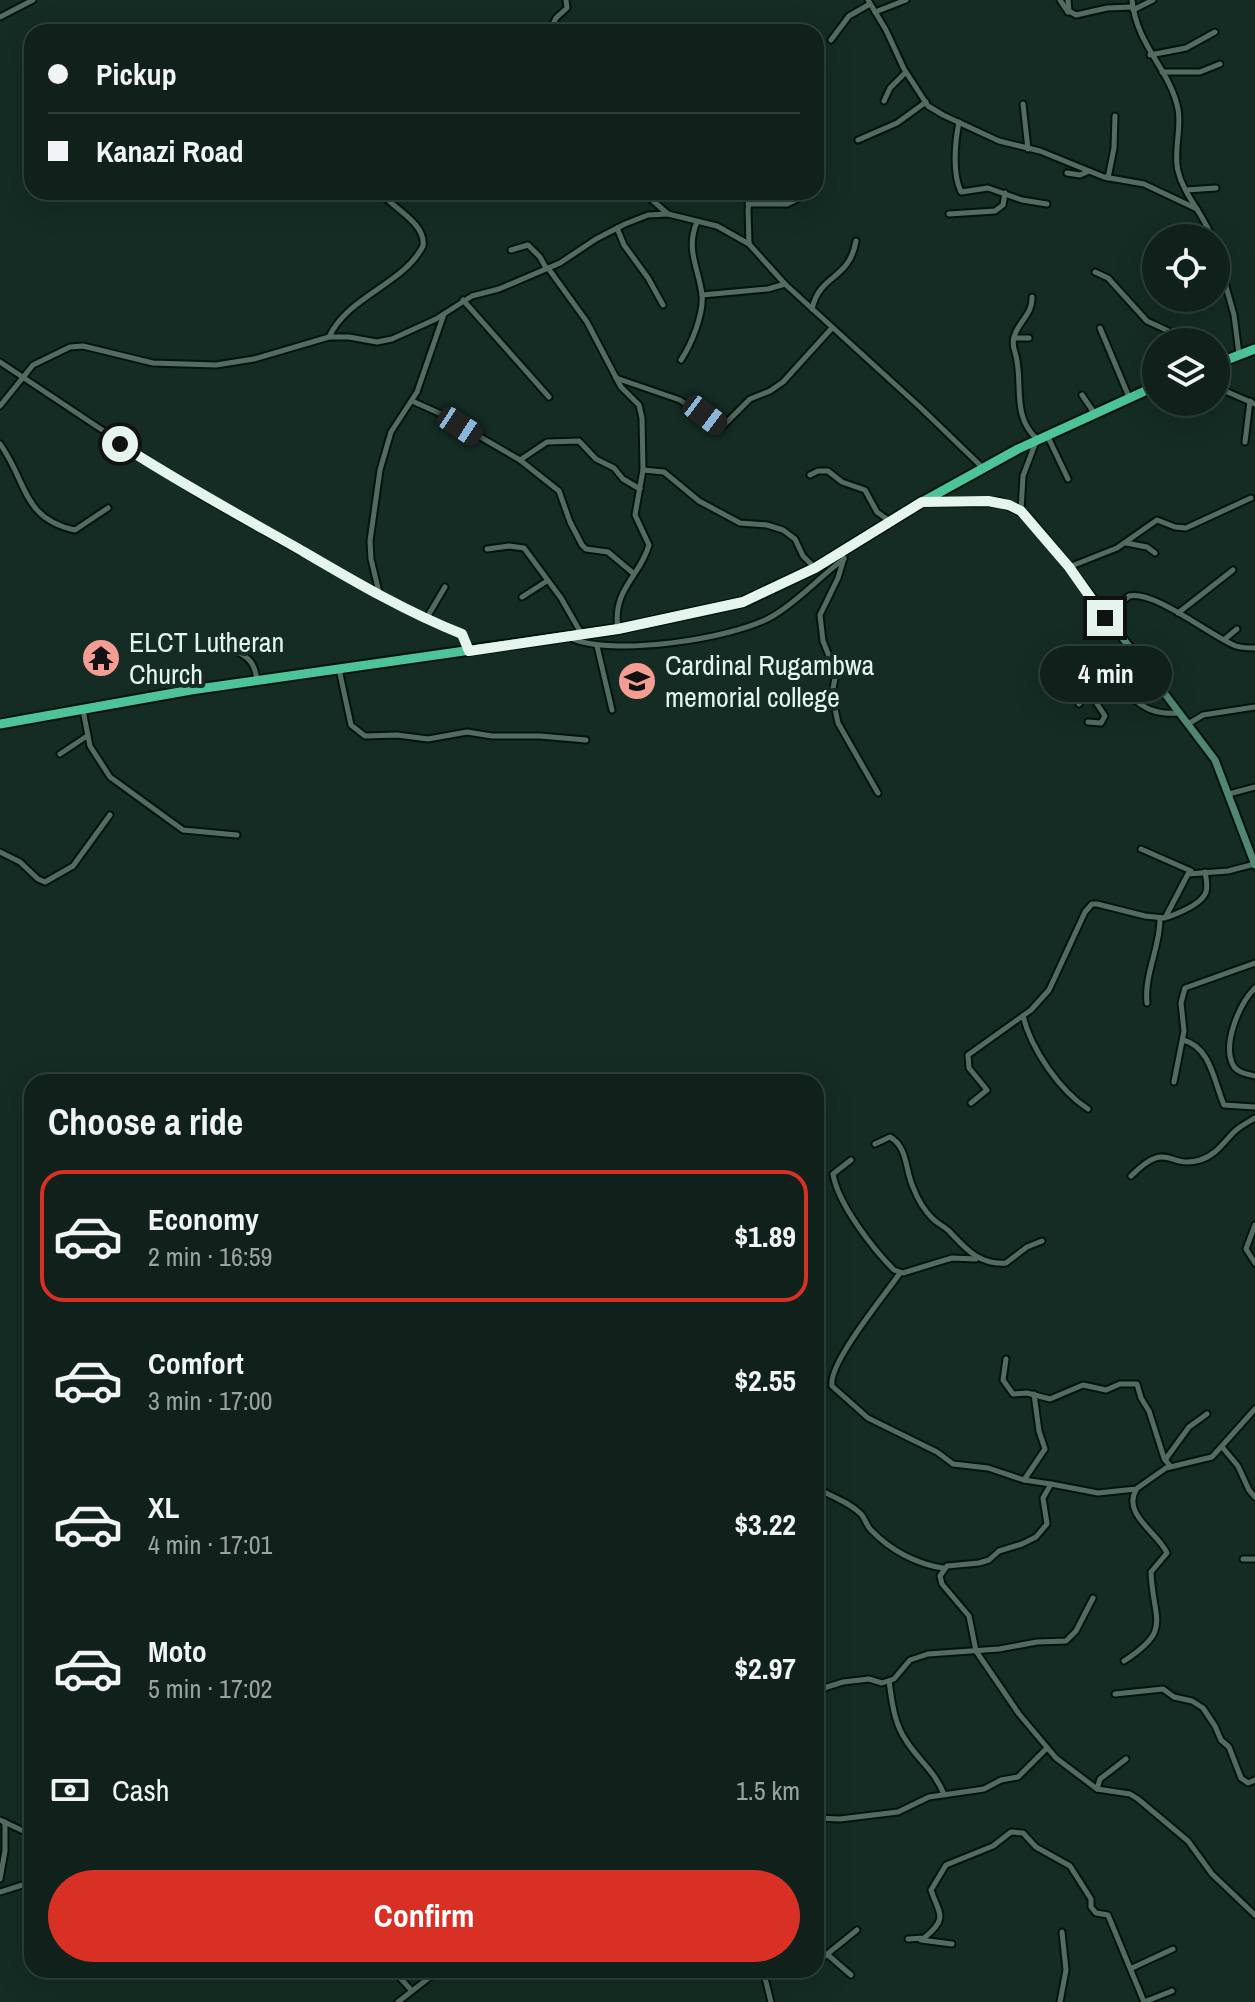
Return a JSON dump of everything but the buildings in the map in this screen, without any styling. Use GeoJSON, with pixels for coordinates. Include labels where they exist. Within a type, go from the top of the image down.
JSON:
{"type":"FeatureCollection","features":[{"type":"Feature","properties":{"kind":"highway"},"geometry":{"type":"LineString","coordinates":[[1230,359],[1255,349]]}},
{"type":"Feature","properties":{"kind":"highway"},"geometry":{"type":"LineString","coordinates":[[0,724],[257,680],[618,629],[743,602],[845,555],[922,502],[983,468],[1042,437],[1142,392]]}},
{"type":"Feature","properties":{"kind":"main road"},"geometry":{"type":"LineString","coordinates":[[922,502],[988,501],[1021,511],[1069,567],[1215,760],[1255,865]]}},
{"type":"Feature","properties":{"kind":"street"},"geometry":{"type":"LineString","coordinates":[[0,17],[33,0]]}},
{"type":"Feature","properties":{"kind":"street"},"geometry":{"type":"LineString","coordinates":[[553,24],[567,8],[566,0]]}},
{"type":"Feature","properties":{"kind":"street"},"geometry":{"type":"LineString","coordinates":[[875,12],[906,0]]}},
{"type":"Feature","properties":{"kind":"street"},"geometry":{"type":"LineString","coordinates":[[1060,0],[1065,10],[1080,15],[1153,0]]}},
{"type":"Feature","properties":{"kind":"street"},"geometry":{"type":"LineString","coordinates":[[1068,0],[1071,13]]}},
{"type":"Feature","properties":{"kind":"street"},"geometry":{"type":"LineString","coordinates":[[831,40],[849,16],[869,2],[906,72],[926,102],[943,115],[999,141],[1107,178],[1144,184],[1197,209]]}},
{"type":"Feature","properties":{"kind":"street"},"geometry":{"type":"LineString","coordinates":[[1132,6],[1139,31],[1178,109],[1177,168],[1205,224]]}},
{"type":"Feature","properties":{"kind":"street"},"geometry":{"type":"LineString","coordinates":[[1150,55],[1186,48],[1215,32]]}},
{"type":"Feature","properties":{"kind":"street"},"geometry":{"type":"LineString","coordinates":[[1161,72],[1200,72],[1220,64]]}},
{"type":"Feature","properties":{"kind":"street"},"geometry":{"type":"LineString","coordinates":[[884,101],[890,88],[906,72]]}},
{"type":"Feature","properties":{"kind":"street"},"geometry":{"type":"LineString","coordinates":[[858,140],[897,123],[926,102]]}},
{"type":"Feature","properties":{"kind":"street"},"geometry":{"type":"LineString","coordinates":[[1023,104],[1028,149]]}},
{"type":"Feature","properties":{"kind":"street"},"geometry":{"type":"LineString","coordinates":[[1107,178],[1114,148],[1115,116]]}},
{"type":"Feature","properties":{"kind":"street"},"geometry":{"type":"LineString","coordinates":[[959,122],[956,139],[959,189],[965,192],[988,188],[1047,204]]}},
{"type":"Feature","properties":{"kind":"street"},"geometry":{"type":"LineString","coordinates":[[1067,173],[1080,175],[1088,171]]}},
{"type":"Feature","properties":{"kind":"street"},"geometry":{"type":"LineString","coordinates":[[1186,190],[1216,188]]}},
{"type":"Feature","properties":{"kind":"street"},"geometry":{"type":"LineString","coordinates":[[949,214],[995,211],[1003,205],[1005,193]]}},
{"type":"Feature","properties":{"kind":"street"},"geometry":{"type":"LineString","coordinates":[[329,337],[343,314],[394,276],[423,246],[422,234],[415,224],[388,200]]}},
{"type":"Feature","properties":{"kind":"street"},"geometry":{"type":"LineString","coordinates":[[652,200],[668,214]]}},
{"type":"Feature","properties":{"kind":"street"},"geometry":{"type":"LineString","coordinates":[[749,200],[749,244]]}},
{"type":"Feature","properties":{"kind":"street"},"geometry":{"type":"LineString","coordinates":[[748,204],[787,204],[796,200]]}},
{"type":"Feature","properties":{"kind":"street"},"geometry":{"type":"LineString","coordinates":[[0,406],[38,361],[70,347],[83,346],[153,363],[216,365],[254,359],[329,337],[384,342],[444,314],[463,300],[499,289],[566,260],[617,228],[643,217],[668,214],[717,226],[749,244],[812,310],[983,468]]}},
{"type":"Feature","properties":{"kind":"street"},"geometry":{"type":"LineString","coordinates":[[681,360],[693,339],[702,295],[691,252],[697,222]]}},
{"type":"Feature","properties":{"kind":"street"},"geometry":{"type":"LineString","coordinates":[[617,228],[624,245],[641,266],[663,305]]}},
{"type":"Feature","properties":{"kind":"street"},"geometry":{"type":"LineString","coordinates":[[812,310],[818,291],[847,267],[856,241]]}},
{"type":"Feature","properties":{"kind":"street"},"geometry":{"type":"LineString","coordinates":[[511,250],[528,245],[543,261],[587,322],[616,378],[639,405],[643,470],[635,515],[649,545],[618,607],[618,629]]}},
{"type":"Feature","properties":{"kind":"street"},"geometry":{"type":"LineString","coordinates":[[1095,272],[1108,278],[1147,321],[1162,328]]}},
{"type":"Feature","properties":{"kind":"street"},"geometry":{"type":"LineString","coordinates":[[702,295],[768,289],[785,284]]}},
{"type":"Feature","properties":{"kind":"street"},"geometry":{"type":"LineString","coordinates":[[1032,297],[1028,315],[1018,324],[1012,347],[1017,359],[1021,412],[1031,433],[1042,437],[1068,479]]}},
{"type":"Feature","properties":{"kind":"street"},"geometry":{"type":"LineString","coordinates":[[463,300],[549,397]]}},
{"type":"Feature","properties":{"kind":"street"},"geometry":{"type":"LineString","coordinates":[[1230,304],[1239,355]]}},
{"type":"Feature","properties":{"kind":"street"},"geometry":{"type":"LineString","coordinates":[[379,593],[370,552],[376,496],[391,432],[412,401],[444,314]]}},
{"type":"Feature","properties":{"kind":"street"},"geometry":{"type":"LineString","coordinates":[[616,378],[680,400],[718,425],[724,425],[750,399],[783,382],[832,328]]}},
{"type":"Feature","properties":{"kind":"street"},"geometry":{"type":"LineString","coordinates":[[1100,328],[1129,398]]}},
{"type":"Feature","properties":{"kind":"street"},"geometry":{"type":"LineString","coordinates":[[1013,338],[1029,338]]}},
{"type":"Feature","properties":{"kind":"street"},"geometry":{"type":"LineString","coordinates":[[0,362],[200,495],[426,619],[462,634],[469,651]]}},
{"type":"Feature","properties":{"kind":"street"},"geometry":{"type":"LineString","coordinates":[[1230,393],[1252,403],[1245,442]]}},
{"type":"Feature","properties":{"kind":"street"},"geometry":{"type":"LineString","coordinates":[[1082,395],[1095,414]]}},
{"type":"Feature","properties":{"kind":"street"},"geometry":{"type":"LineString","coordinates":[[412,401],[439,413],[520,460],[559,491],[582,545],[586,549],[608,552],[633,573]]}},
{"type":"Feature","properties":{"kind":"street"},"geometry":{"type":"LineString","coordinates":[[1021,511],[1023,476],[1042,437]]}},
{"type":"Feature","properties":{"kind":"street"},"geometry":{"type":"LineString","coordinates":[[520,460],[547,442],[579,441],[596,459],[614,468],[623,479],[640,489]]}},
{"type":"Feature","properties":{"kind":"street"},"geometry":{"type":"LineString","coordinates":[[0,444],[34,508],[42,517],[75,530],[108,508]]}},
{"type":"Feature","properties":{"kind":"street"},"geometry":{"type":"LineString","coordinates":[[643,470],[664,472],[699,501],[740,523],[783,530],[795,539],[803,556],[815,568]]}},
{"type":"Feature","properties":{"kind":"street"},"geometry":{"type":"LineString","coordinates":[[810,475],[828,471],[842,482],[860,487],[865,490],[877,512],[891,522]]}},
{"type":"Feature","properties":{"kind":"street"},"geometry":{"type":"LineString","coordinates":[[1069,567],[1105,554],[1157,520],[1186,528],[1251,498]]}},
{"type":"Feature","properties":{"kind":"street"},"geometry":{"type":"LineString","coordinates":[[1125,543],[1147,547],[1155,553]]}},
{"type":"Feature","properties":{"kind":"street"},"geometry":{"type":"LineString","coordinates":[[487,549],[509,546],[524,548],[582,634]]}},
{"type":"Feature","properties":{"kind":"street"},"geometry":{"type":"LineString","coordinates":[[567,636],[597,646],[681,641],[754,625],[788,606],[845,555]]}},
{"type":"Feature","properties":{"kind":"street"},"geometry":{"type":"LineString","coordinates":[[845,555],[823,607],[821,629],[836,673],[832,694],[838,723],[878,793]]}},
{"type":"Feature","properties":{"kind":"street"},"geometry":{"type":"LineString","coordinates":[[1178,613],[1233,570]]}},
{"type":"Feature","properties":{"kind":"street"},"geometry":{"type":"LineString","coordinates":[[522,597],[547,581]]}},
{"type":"Feature","properties":{"kind":"street"},"geometry":{"type":"LineString","coordinates":[[426,619],[445,587]]}},
{"type":"Feature","properties":{"kind":"street"},"geometry":{"type":"LineString","coordinates":[[1105,618],[1134,594],[1178,613],[1240,647],[1255,648]]}},
{"type":"Feature","properties":{"kind":"street"},"geometry":{"type":"LineString","coordinates":[[1224,639],[1237,629]]}},
{"type":"Feature","properties":{"kind":"street"},"geometry":{"type":"LineString","coordinates":[[221,640],[232,650],[250,658],[257,680]]}},
{"type":"Feature","properties":{"kind":"street"},"geometry":{"type":"LineString","coordinates":[[597,646],[612,710]]}},
{"type":"Feature","properties":{"kind":"street"},"geometry":{"type":"LineString","coordinates":[[1066,659],[1105,716],[1101,723],[1088,722]]}},
{"type":"Feature","properties":{"kind":"street"},"geometry":{"type":"LineString","coordinates":[[339,669],[351,725],[365,736],[397,735],[428,739],[467,732],[586,740]]}},
{"type":"Feature","properties":{"kind":"street"},"geometry":{"type":"LineString","coordinates":[[1079,704],[1087,691],[1106,681],[1143,708],[1178,713]]}},
{"type":"Feature","properties":{"kind":"street"},"geometry":{"type":"LineString","coordinates":[[1187,724],[1203,715],[1255,707]]}},
{"type":"Feature","properties":{"kind":"street"},"geometry":{"type":"LineString","coordinates":[[83,709],[93,753],[110,777],[183,830],[237,835]]}},
{"type":"Feature","properties":{"kind":"street"},"geometry":{"type":"LineString","coordinates":[[60,754],[87,736]]}},
{"type":"Feature","properties":{"kind":"street"},"geometry":{"type":"LineString","coordinates":[[1229,794],[1255,787]]}},
{"type":"Feature","properties":{"kind":"street"},"geometry":{"type":"LineString","coordinates":[[0,852],[20,862],[45,882],[73,866],[110,815]]}},
{"type":"Feature","properties":{"kind":"street"},"geometry":{"type":"LineString","coordinates":[[1141,849],[1193,872],[1255,865]]}},
{"type":"Feature","properties":{"kind":"street"},"geometry":{"type":"LineString","coordinates":[[1147,1003],[1147,981],[1163,918],[1183,878],[1193,872]]}},
{"type":"Feature","properties":{"kind":"street"},"geometry":{"type":"LineString","coordinates":[[971,1103],[987,1090],[969,1068],[968,1055],[1023,1016],[1049,990],[1085,912],[1092,904],[1163,918],[1178,913],[1204,896],[1205,872]]}},
{"type":"Feature","properties":{"kind":"street"},"geometry":{"type":"LineString","coordinates":[[1174,1082],[1183,1040],[1181,1003],[1185,988],[1255,963]]}},
{"type":"Feature","properties":{"kind":"street"},"geometry":{"type":"LineString","coordinates":[[1255,988],[1237,1010],[1231,1056],[1238,1071],[1255,1076]]}},
{"type":"Feature","properties":{"kind":"street"},"geometry":{"type":"LineString","coordinates":[[1023,1016],[1039,1055],[1066,1093],[1088,1109]]}},
{"type":"Feature","properties":{"kind":"street"},"geometry":{"type":"LineString","coordinates":[[1183,1040],[1194,1043],[1202,1051],[1224,1105],[1255,1107]]}},
{"type":"Feature","properties":{"kind":"street"},"geometry":{"type":"LineString","coordinates":[[1131,1176],[1149,1159],[1160,1156],[1198,1161],[1219,1149],[1236,1130],[1255,1118]]}},
{"type":"Feature","properties":{"kind":"street"},"geometry":{"type":"LineString","coordinates":[[875,1144],[890,1137],[895,1140],[904,1154],[912,1187],[927,1212],[979,1260]]}},
{"type":"Feature","properties":{"kind":"street"},"geometry":{"type":"LineString","coordinates":[[851,1160],[833,1174],[837,1187],[856,1221],[888,1264],[900,1273]]}},
{"type":"Feature","properties":{"kind":"street"},"geometry":{"type":"LineString","coordinates":[[1255,1225],[1246,1249],[1255,1263]]}},
{"type":"Feature","properties":{"kind":"street"},"geometry":{"type":"LineString","coordinates":[[1042,1241],[1027,1247],[1007,1266],[955,1257],[900,1273],[858,1329],[830,1384],[865,1416],[937,1452],[954,1464],[968,1463],[1024,1480],[1098,1493],[1136,1489],[1171,1466],[1212,1457],[1255,1409]]}},
{"type":"Feature","properties":{"kind":"street"},"geometry":{"type":"LineString","coordinates":[[1006,1359],[1003,1380],[1011,1392],[1050,1399],[1083,1385],[1106,1390],[1120,1384],[1137,1384],[1165,1460],[1171,1466]]}},
{"type":"Feature","properties":{"kind":"street"},"geometry":{"type":"LineString","coordinates":[[1024,1480],[1045,1449],[1034,1394]]}},
{"type":"Feature","properties":{"kind":"street"},"geometry":{"type":"LineString","coordinates":[[1165,1460],[1189,1427],[1207,1414]]}},
{"type":"Feature","properties":{"kind":"street"},"geometry":{"type":"LineString","coordinates":[[1223,1448],[1238,1466],[1255,1497]]}},
{"type":"Feature","properties":{"kind":"street"},"geometry":{"type":"LineString","coordinates":[[824,1492],[860,1513],[874,1533],[911,1560],[944,1568],[983,1562],[999,1551],[1022,1544],[1042,1532],[1047,1524],[1043,1498],[1051,1484]]}},
{"type":"Feature","properties":{"kind":"street"},"geometry":{"type":"LineString","coordinates":[[1124,1661],[1142,1650],[1155,1636],[1157,1624],[1151,1570],[1167,1553],[1134,1511],[1131,1500],[1136,1489]]}},
{"type":"Feature","properties":{"kind":"street"},"geometry":{"type":"LineString","coordinates":[[1243,1559],[1255,1559]]}},
{"type":"Feature","properties":{"kind":"street"},"geometry":{"type":"LineString","coordinates":[[944,1568],[940,1580],[969,1616],[976,1651],[1019,1714],[1047,1748],[1068,1769],[1097,1789],[1130,1794],[1138,1799],[1188,1841],[1212,1874],[1255,1915]]}},
{"type":"Feature","properties":{"kind":"street"},"geometry":{"type":"LineString","coordinates":[[824,1690],[843,1682],[864,1679],[882,1683],[889,1681],[901,1673],[910,1660],[928,1654],[1066,1641],[1073,1635],[1093,1598]]}},
{"type":"Feature","properties":{"kind":"street"},"geometry":{"type":"LineString","coordinates":[[889,1681],[895,1720],[903,1736],[929,1766],[944,1794]]}},
{"type":"Feature","properties":{"kind":"street"},"geometry":{"type":"LineString","coordinates":[[1115,1694],[1163,1689],[1174,1697],[1199,1705],[1221,1740],[1229,1747],[1241,1778],[1248,1783],[1255,1780]]}},
{"type":"Feature","properties":{"kind":"street"},"geometry":{"type":"LineString","coordinates":[[824,1818],[898,1812],[923,1799],[984,1789],[1001,1780],[1018,1777],[1047,1748]]}},
{"type":"Feature","properties":{"kind":"street"},"geometry":{"type":"LineString","coordinates":[[1097,1789],[1100,1779],[1126,1759]]}},
{"type":"Feature","properties":{"kind":"street"},"geometry":{"type":"LineString","coordinates":[[2,1821],[24,1831]]}},
{"type":"Feature","properties":{"kind":"street"},"geometry":{"type":"LineString","coordinates":[[0,1879],[5,1851],[2,1821]]}},
{"type":"Feature","properties":{"kind":"street"},"geometry":{"type":"LineString","coordinates":[[920,1940],[931,1932],[941,1918],[931,1890],[944,1867],[963,1856],[993,1846],[1006,1835],[1015,1832],[1025,1834],[1036,1847],[1073,1869],[1091,1899],[1091,1907],[1096,1913],[1108,1915],[1144,2002],[1172,1991]]}},
{"type":"Feature","properties":{"kind":"street"},"geometry":{"type":"LineString","coordinates":[[0,1892],[24,1884]]}},
{"type":"Feature","properties":{"kind":"street"},"geometry":{"type":"LineString","coordinates":[[824,1958],[857,1930]]}},
{"type":"Feature","properties":{"kind":"street"},"geometry":{"type":"LineString","coordinates":[[1060,2002],[1066,1970],[1062,1932]]}},
{"type":"Feature","properties":{"kind":"street"},"geometry":{"type":"LineString","coordinates":[[908,1939],[952,1944]]}},
{"type":"Feature","properties":{"kind":"street"},"geometry":{"type":"LineString","coordinates":[[1132,1968],[1173,1949]]}},
{"type":"Feature","properties":{"kind":"street"},"geometry":{"type":"LineString","coordinates":[[828,1955],[851,1975]]}},
{"type":"Feature","properties":{"kind":"street"},"geometry":{"type":"LineString","coordinates":[[400,1978],[412,1991]]}},
{"type":"Feature","properties":{"kind":"street"},"geometry":{"type":"LineString","coordinates":[[398,2002],[429,1978]]}},
{"type":"Feature","properties":{"kind":"street"},"geometry":{"type":"LineString","coordinates":[[765,1978],[771,2002]]}},
{"type":"Feature","properties":{"kind":"place","name":"ELCT Lutheran Church"},"geometry":{"type":"Point","coordinates":[101,658]}},
{"type":"Feature","properties":{"kind":"place","name":"Cardinal Rugambwa memorial college"},"geometry":{"type":"Point","coordinates":[637,681]}},
{"type":"Feature","properties":{"kind":"route"},"geometry":{"type":"LineString","coordinates":[[120,444],[200,495],[359,584],[462,634],[469,651],[618,629],[743,602],[815,568],[922,502],[1000,502],[1021,511],[1069,567],[1105,618]]}}]}
